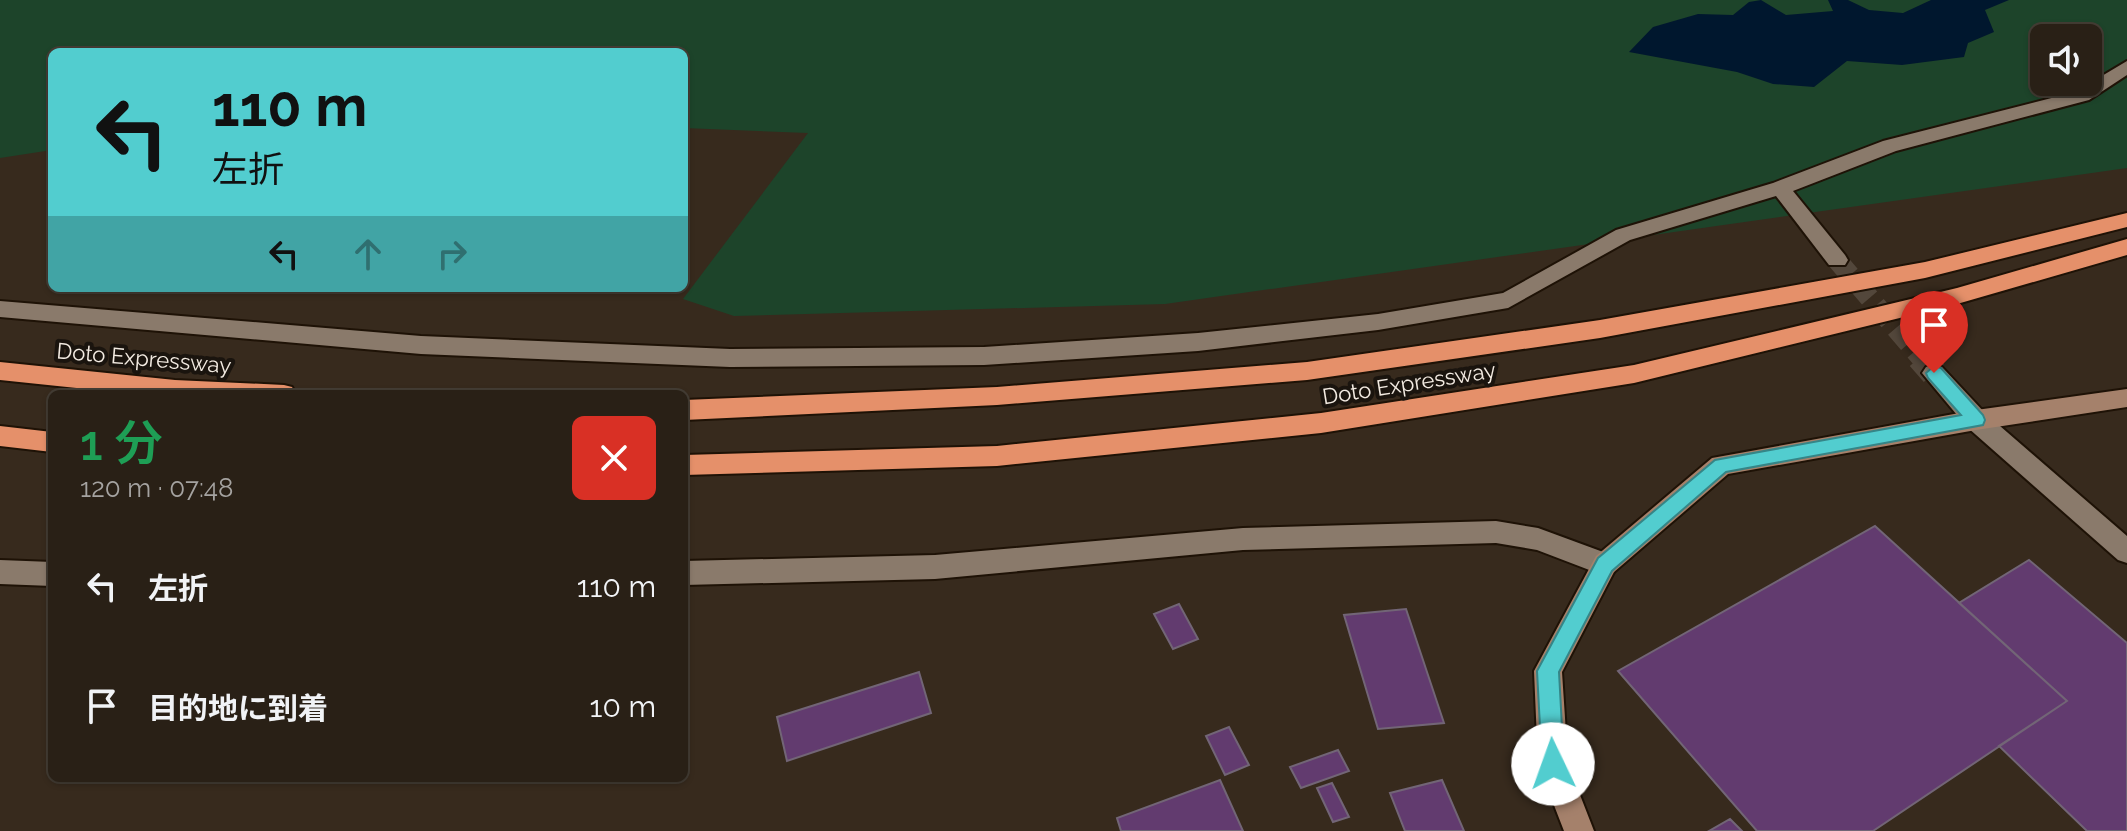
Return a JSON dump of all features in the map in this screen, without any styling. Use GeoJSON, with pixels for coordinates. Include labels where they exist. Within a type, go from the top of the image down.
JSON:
{"type":"FeatureCollection","features":[{"type":"Feature","properties":{"kind":"highway","name":"Doto Expressway"},"geometry":{"type":"LineString","coordinates":[[688,410],[997,396],[1307,371],[1600,329],[1925,270],[2127,220]]}},
{"type":"Feature","properties":{"kind":"highway","name":"Doto Expressway"},"geometry":{"type":"LineString","coordinates":[[688,465],[997,456],[1321,423],[1634,374],[1957,296],[2127,247]]}},
{"type":"Feature","properties":{"kind":"highway","name":"Doto Expressway"},"geometry":{"type":"LineString","coordinates":[[0,371],[197,390]]}},
{"type":"Feature","properties":{"kind":"highway"},"geometry":{"type":"LineString","coordinates":[[0,436],[48,442]]}},
{"type":"Feature","properties":{"kind":"street"},"geometry":{"type":"LineString","coordinates":[[0,309],[421,345],[730,358],[984,356],[1198,342],[1378,322],[1508,300],[1623,235],[1780,188],[1890,146],[2082,96],[2127,67]]}},
{"type":"Feature","properties":{"kind":"street"},"geometry":{"type":"LineString","coordinates":[[1780,188],[1837,260]]}},
{"type":"Feature","properties":{"kind":"street"},"geometry":{"type":"LineString","coordinates":[[1934,373],[1976,420],[2127,552]]}},
{"type":"Feature","properties":{"kind":"street"},"geometry":{"type":"LineString","coordinates":[[1579,831],[1553,764],[1548,671],[1605,564],[1721,465],[1976,420],[2127,398]]}},
{"type":"Feature","properties":{"kind":"street"},"geometry":{"type":"LineString","coordinates":[[688,573],[935,567],[1243,539],[1496,532],[1538,539],[1605,564]]}},
{"type":"Feature","properties":{"kind":"street"},"geometry":{"type":"LineString","coordinates":[[0,572],[48,574]]}},
{"type":"Feature","properties":{"kind":"green space"},"geometry":{"type":"Polygon","coordinates":[[[0,0],[2127,0],[2127,168],[1165,304],[734,316],[683,299],[808,133],[688,128],[688,48],[48,48],[48,151],[0,158],[0,0]]]}},
{"type":"Feature","properties":{"kind":"water"},"geometry":{"type":"Polygon","coordinates":[[[1761,0],[1786,15],[1833,11],[1828,0],[1848,0],[1869,10],[1903,13],[1931,0],[2009,0],[1985,10],[1994,32],[1968,43],[1964,57],[1902,65],[1847,61],[1814,87],[1773,84],[1737,72],[1629,52],[1653,27],[1698,14],[1733,15],[1749,2],[1761,0]]]}},
{"type":"Feature","properties":{"kind":"building"},"geometry":{"type":"Polygon","coordinates":[[[1875,526],[2067,701],[1873,831],[1757,831],[1618,671],[1875,526]]]}},
{"type":"Feature","properties":{"kind":"building"},"geometry":{"type":"Polygon","coordinates":[[[2029,560],[2127,643],[2127,831],[2087,831],[1999,746],[2067,701],[1959,603],[2029,560]]]}},
{"type":"Feature","properties":{"kind":"building"},"geometry":{"type":"Polygon","coordinates":[[[1179,604],[1198,639],[1173,649],[1154,614],[1179,604]]]}},
{"type":"Feature","properties":{"kind":"building"},"geometry":{"type":"Polygon","coordinates":[[[1406,609],[1444,723],[1378,729],[1344,615],[1406,609]]]}},
{"type":"Feature","properties":{"kind":"building"},"geometry":{"type":"Polygon","coordinates":[[[919,672],[931,713],[787,761],[777,717],[919,672]]]}},
{"type":"Feature","properties":{"kind":"building"},"geometry":{"type":"Polygon","coordinates":[[[1229,727],[1249,765],[1225,775],[1206,736],[1229,727]]]}},
{"type":"Feature","properties":{"kind":"building"},"geometry":{"type":"Polygon","coordinates":[[[1338,750],[1349,771],[1301,788],[1290,767],[1338,750]]]}},
{"type":"Feature","properties":{"kind":"building"},"geometry":{"type":"Polygon","coordinates":[[[1220,780],[1243,831],[1121,831],[1117,818],[1220,780]]]}},
{"type":"Feature","properties":{"kind":"building"},"geometry":{"type":"Polygon","coordinates":[[[1442,780],[1464,831],[1405,831],[1390,793],[1442,780]]]}},
{"type":"Feature","properties":{"kind":"building"},"geometry":{"type":"Polygon","coordinates":[[[1332,783],[1349,817],[1333,822],[1317,788],[1332,783]]]}},
{"type":"Feature","properties":{"kind":"building"},"geometry":{"type":"Polygon","coordinates":[[[1730,819],[1742,831],[1709,831],[1730,819]]]}},
{"type":"Feature","properties":{"kind":"tunnel"},"geometry":{"type":"LineString","coordinates":[[1837,260],[1922,359]]}},
{"type":"Feature","properties":{"kind":"tunnel"},"geometry":{"type":"LineString","coordinates":[[1920,357],[1934,373]]}},
{"type":"Feature","properties":{"kind":"route"},"geometry":{"type":"LineString","coordinates":[[1553,764],[1548,671],[1605,564],[1721,465],[1976,420],[1934,373]]}}]}
